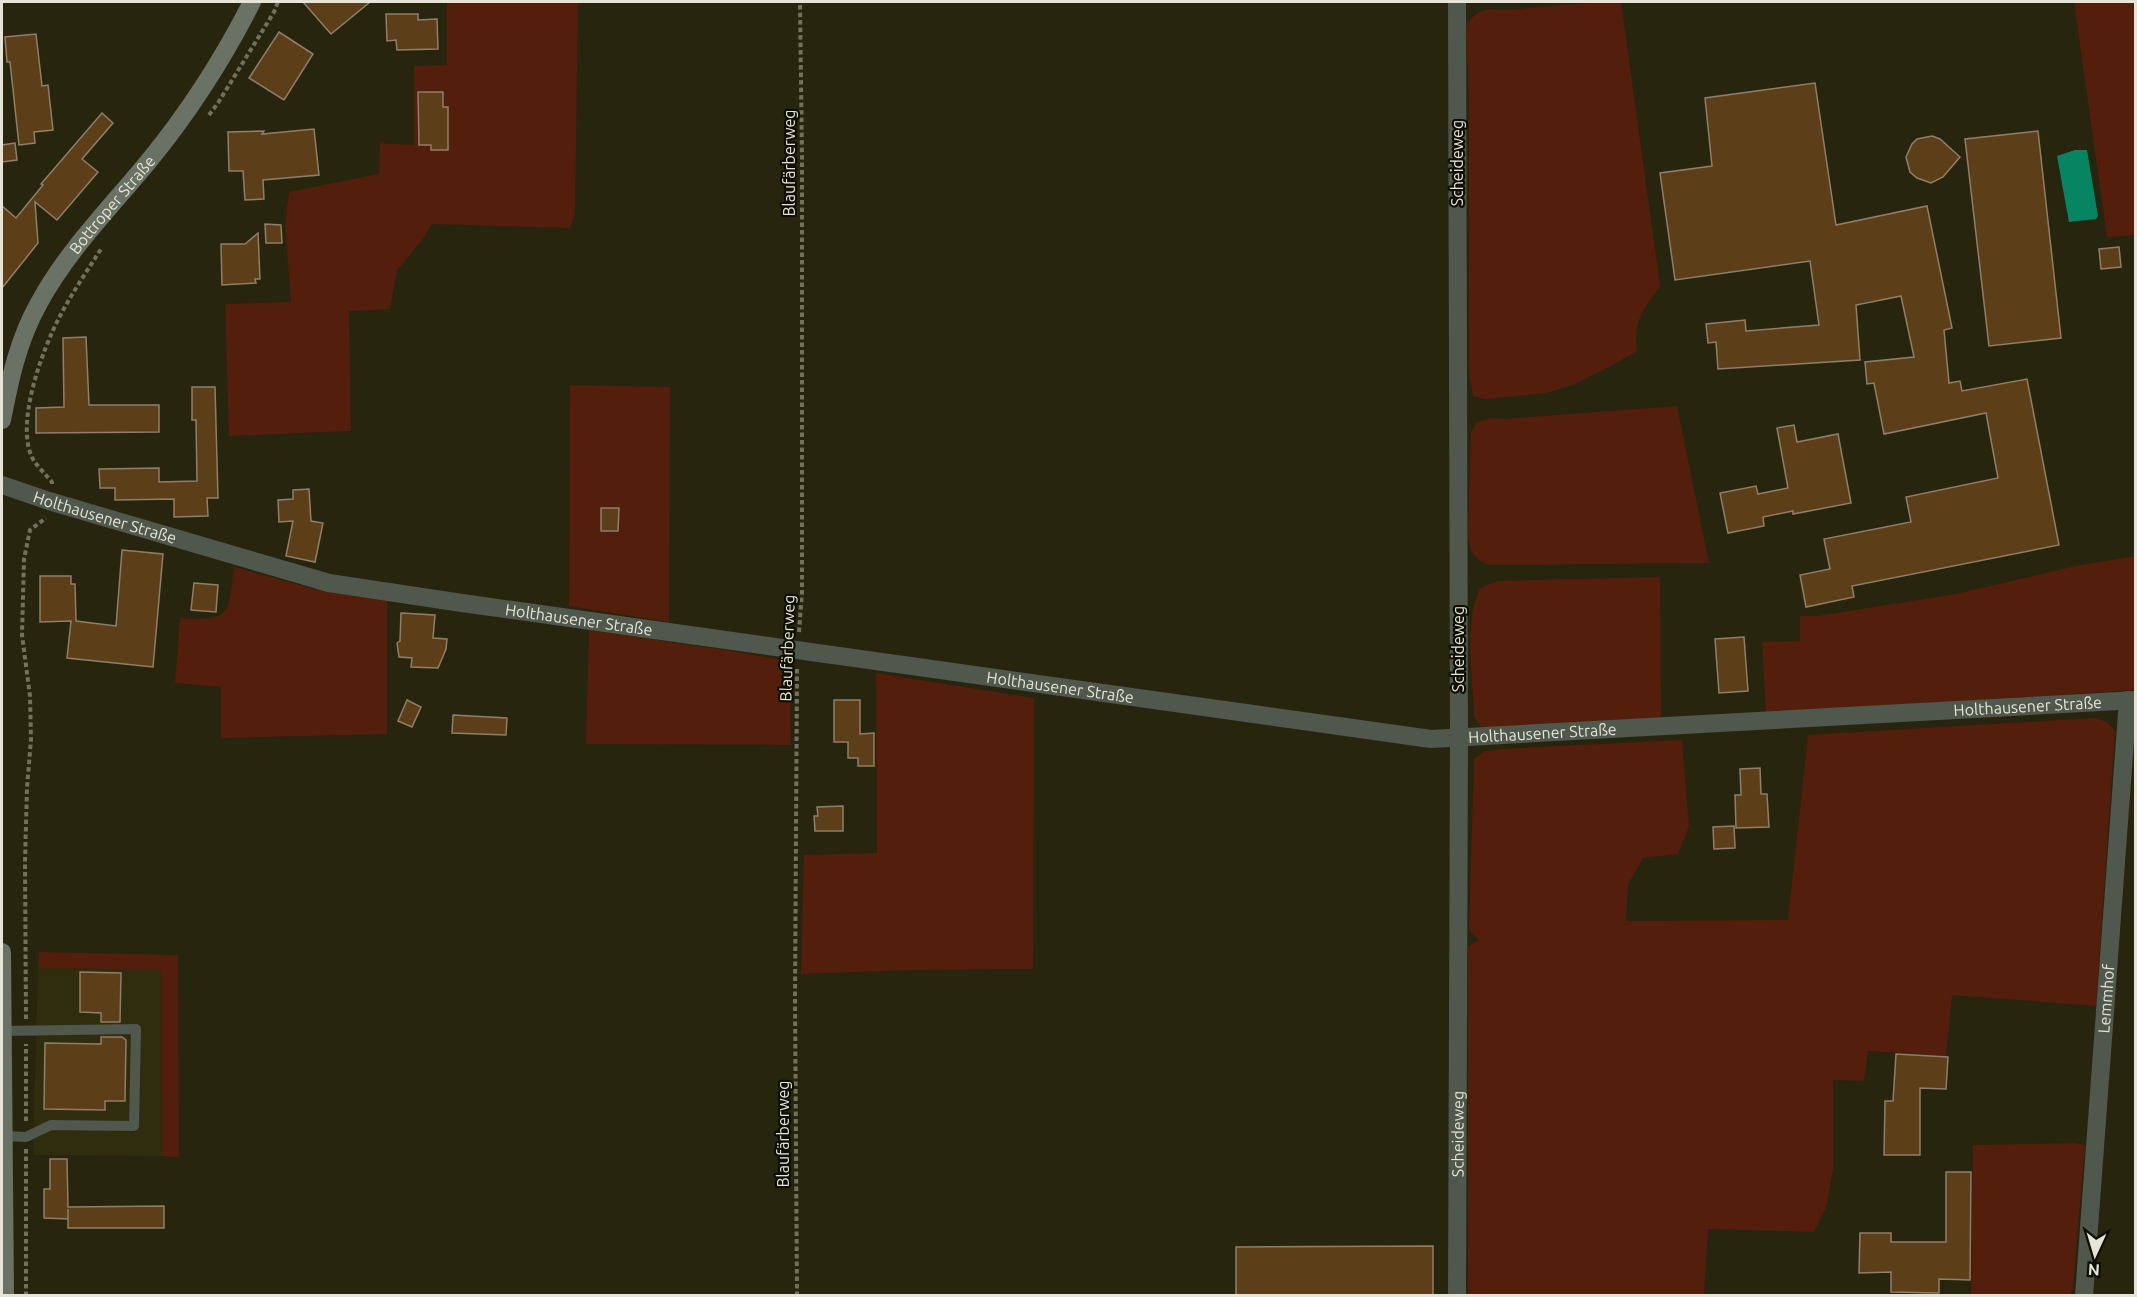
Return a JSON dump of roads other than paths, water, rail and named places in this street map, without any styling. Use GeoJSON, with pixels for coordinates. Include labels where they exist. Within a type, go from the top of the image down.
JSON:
{"type":"FeatureCollection","features":[{"type":"Feature","properties":{"kind":"main road","name":"Bottroper Straße"},"geometry":{"type":"LineString","coordinates":[[2,420],[6,378],[39,303],[62,267],[200,94],[235,36],[252,2]]}},
{"type":"Feature","properties":{"kind":"main road"},"geometry":{"type":"LineString","coordinates":[[2,952],[5,1296]]}},
{"type":"Feature","properties":{"kind":"street","name":"Scheideweg"},"geometry":{"type":"LineString","coordinates":[[1457,2],[1459,738],[1457,1296]]}},
{"type":"Feature","properties":{"kind":"street","name":"Holthausener Straße"},"geometry":{"type":"LineString","coordinates":[[2,485],[49,501],[329,583],[1431,739],[2132,700]]}},
{"type":"Feature","properties":{"kind":"street","name":"Lemmhof"},"geometry":{"type":"LineString","coordinates":[[2084,1296],[2132,700]]}},
{"type":"Feature","properties":{"kind":"lane"},"geometry":{"type":"LineString","coordinates":[[3,1031],[136,1029],[134,1126],[51,1125],[26,1137],[4,1136]]}}]}
